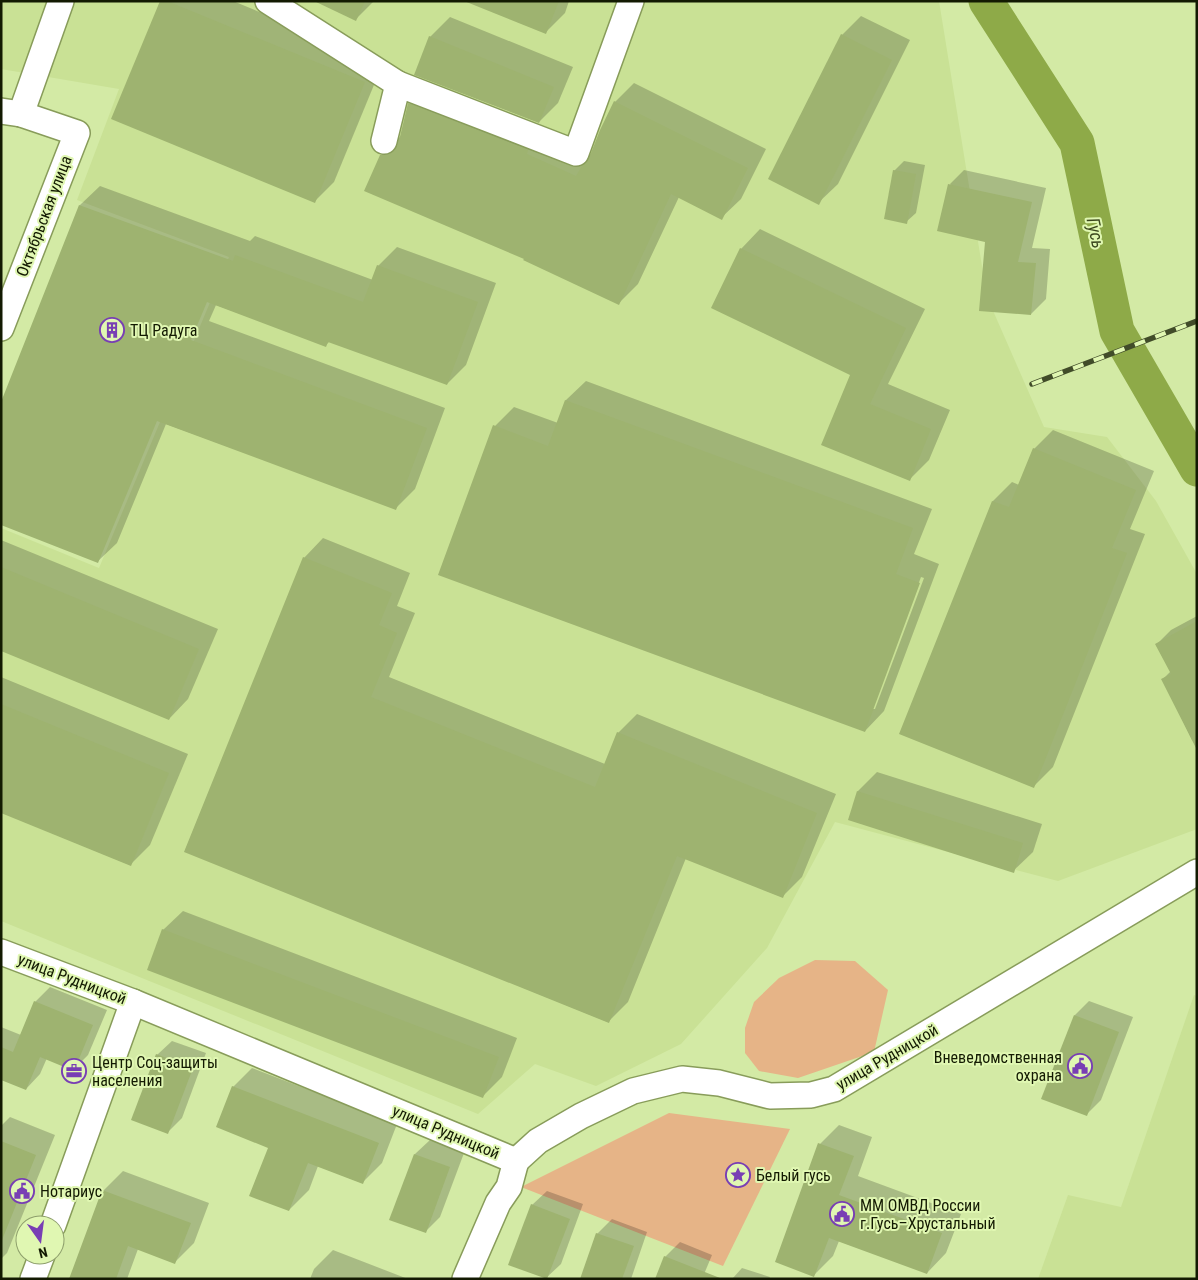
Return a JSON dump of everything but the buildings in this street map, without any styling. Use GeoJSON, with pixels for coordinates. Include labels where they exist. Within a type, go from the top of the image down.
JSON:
{"type":"FeatureCollection","features":[{"type":"Feature","properties":{"kind":"street"},"geometry":{"type":"LineString","coordinates":[[11,112],[61,1]]}},
{"type":"Feature","properties":{"kind":"street"},"geometry":{"type":"LineString","coordinates":[[268,1],[398,84],[576,153],[631,1]]}},
{"type":"Feature","properties":{"kind":"street"},"geometry":{"type":"LineString","coordinates":[[384,141],[398,84]]}},
{"type":"Feature","properties":{"kind":"street","name":"Октябрьская улица"},"geometry":{"type":"LineString","coordinates":[[1,328],[77,133],[11,112]]}},
{"type":"Feature","properties":{"kind":"street","name":"улица Рудницкой"},"geometry":{"type":"LineString","coordinates":[[1,952],[133,1002],[516,1161],[538,1141],[581,1116],[633,1092],[682,1079],[719,1083],[770,1096],[811,1095],[834,1089],[1197,872]]}},
{"type":"Feature","properties":{"kind":"street"},"geometry":{"type":"LineString","coordinates":[[57,1215],[133,1002]]}},
{"type":"Feature","properties":{"kind":"street"},"geometry":{"type":"LineString","coordinates":[[465,1279],[498,1203],[510,1187],[516,1161]]}},
{"type":"Feature","properties":{"kind":"street"},"geometry":{"type":"LineString","coordinates":[[33,1279],[38,1265]]}},
{"type":"Feature","properties":{"kind":"shaded area"},"geometry":{"type":"Polygon","coordinates":[[[1,1],[939,1],[987,297],[1044,427],[1107,437],[1156,501],[1197,574],[1197,829],[1058,881],[835,822],[767,948],[681,1044],[596,1086],[535,1064],[478,1114],[1,921],[1,528],[99,568],[229,257],[77,200],[119,89],[1,69],[1,1]]]}},
{"type":"Feature","properties":{"kind":"shaded area"},"geometry":{"type":"Polygon","coordinates":[[[815,960],[855,961],[888,990],[874,1052],[798,1078],[759,1071],[745,1053],[745,1028],[754,1002],[779,978],[815,960]]]}},
{"type":"Feature","properties":{"kind":"shaded area"},"geometry":{"type":"Polygon","coordinates":[[[1194,995],[1197,996],[1197,1279],[1038,1279],[1068,1195],[1121,1207],[1194,995]]]}},
{"type":"Feature","properties":{"kind":"shaded area"},"geometry":{"type":"Polygon","coordinates":[[[669,1113],[790,1129],[723,1266],[521,1187],[669,1113]]]}},
{"type":"Feature","properties":{"kind":"waterway","name":"Гусь"},"geometry":{"type":"LineString","coordinates":[[986,1],[1077,143],[1117,331],[1197,469]]}},
{"type":"Feature","properties":{"kind":"railway"},"geometry":{"type":"LineString","coordinates":[[1032,384],[1197,321]]}},
{"type":"Feature","properties":{"kind":"place","name":"ТЦ Радуга"},"geometry":{"type":"Point","coordinates":[112,330]}},
{"type":"Feature","properties":{"kind":"place","name":"Вневедомственная охрана"},"geometry":{"type":"Point","coordinates":[1080,1066]}},
{"type":"Feature","properties":{"kind":"place","name":"Центр Соц-защиты населения"},"geometry":{"type":"Point","coordinates":[74,1071]}},
{"type":"Feature","properties":{"kind":"place","name":"Белый гусь"},"geometry":{"type":"Point","coordinates":[738,1175]}},
{"type":"Feature","properties":{"kind":"place","name":"Нотариус"},"geometry":{"type":"Point","coordinates":[22,1191]}},
{"type":"Feature","properties":{"kind":"place","name":"ММ ОМВД России г.Гусь–Хрустальный"},"geometry":{"type":"Point","coordinates":[842,1214]}}]}
